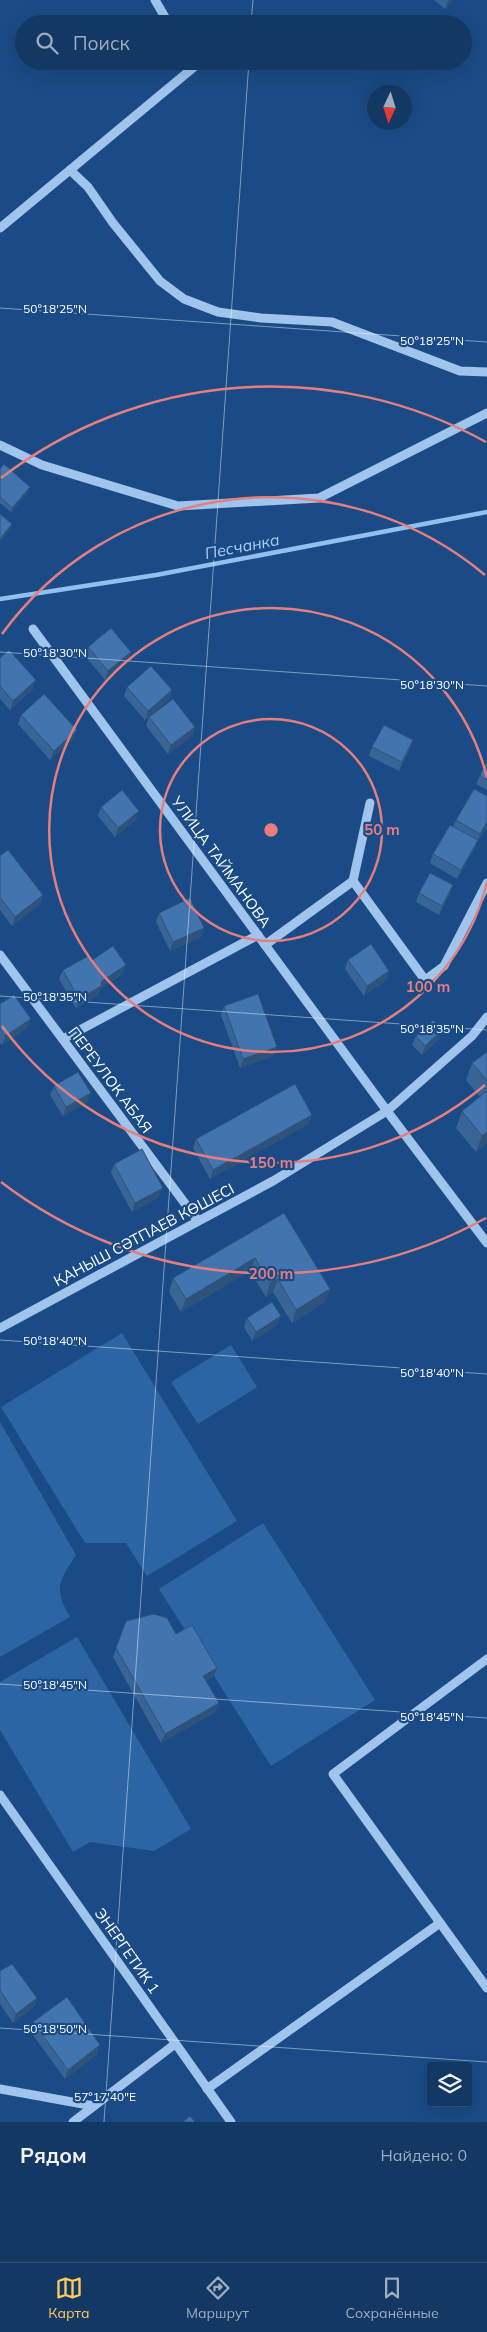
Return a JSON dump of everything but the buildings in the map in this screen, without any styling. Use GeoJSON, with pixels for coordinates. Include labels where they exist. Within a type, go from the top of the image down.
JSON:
{"type":"FeatureCollection","features":[{"type":"Feature","properties":{"kind":"street"},"geometry":{"type":"LineString","coordinates":[[155,0],[164,15]]}},
{"type":"Feature","properties":{"kind":"street"},"geometry":{"type":"LineString","coordinates":[[0,228],[186,70]]}},
{"type":"Feature","properties":{"kind":"street"},"geometry":{"type":"LineString","coordinates":[[70,170],[88,187],[113,223],[160,281],[184,299],[218,312],[261,318],[332,322],[460,371],[487,372]]}},
{"type":"Feature","properties":{"kind":"street"},"geometry":{"type":"LineString","coordinates":[[0,445],[42,465],[178,506],[319,498],[487,414]]}},
{"type":"Feature","properties":{"kind":"street","name":"УЛИЦА ТАЙМАНОВА"},"geometry":{"type":"LineString","coordinates":[[34,629],[387,1111],[487,1243]]}},
{"type":"Feature","properties":{"kind":"street"},"geometry":{"type":"LineString","coordinates":[[265,945],[353,881],[370,803]]}},
{"type":"Feature","properties":{"kind":"street"},"geometry":{"type":"LineString","coordinates":[[353,881],[426,980],[444,966],[487,883]]}},
{"type":"Feature","properties":{"kind":"street"},"geometry":{"type":"LineString","coordinates":[[63,1039],[258,935]]}},
{"type":"Feature","properties":{"kind":"street","name":"ПЕРЕУЛОК АБАЯ"},"geometry":{"type":"LineString","coordinates":[[0,955],[198,1221]]}},
{"type":"Feature","properties":{"kind":"street","name":"ҚАНЫШ СӘТПАЕВ КӨШЕСІ"},"geometry":{"type":"LineString","coordinates":[[0,1328],[273,1181],[387,1111],[472,1036],[487,1017]]}},
{"type":"Feature","properties":{"kind":"street"},"geometry":{"type":"LineString","coordinates":[[487,1659],[332,1774],[487,1988]]}},
{"type":"Feature","properties":{"kind":"street","name":"ЭНЕРГЕТИК 1"},"geometry":{"type":"LineString","coordinates":[[0,1796],[231,2122]]}},
{"type":"Feature","properties":{"kind":"street"},"geometry":{"type":"LineString","coordinates":[[207,2089],[440,1923]]}},
{"type":"Feature","properties":{"kind":"street"},"geometry":{"type":"LineString","coordinates":[[74,2122],[175,2044]]}},
{"type":"Feature","properties":{"kind":"street"},"geometry":{"type":"LineString","coordinates":[[0,2089],[94,2106]]}},
{"type":"Feature","properties":{"kind":"shaded area"},"geometry":{"type":"Polygon","coordinates":[[[122,1333],[237,1521],[147,1576],[126,1543],[85,1543],[1,1407],[122,1333]]]}},
{"type":"Feature","properties":{"kind":"shaded area"},"geometry":{"type":"Polygon","coordinates":[[[231,1345],[257,1387],[198,1424],[171,1382],[231,1345]]]}},
{"type":"Feature","properties":{"kind":"shaded area"},"geometry":{"type":"Polygon","coordinates":[[[0,1422],[76,1555],[62,1578],[60,1585],[61,1599],[70,1617],[0,1657],[0,1422]]]}},
{"type":"Feature","properties":{"kind":"shaded area"},"geometry":{"type":"Polygon","coordinates":[[[263,1523],[375,1700],[271,1766],[159,1589],[263,1523]]]}},
{"type":"Feature","properties":{"kind":"shaded area"},"geometry":{"type":"Polygon","coordinates":[[[77,1637],[191,1829],[154,1851],[90,1842],[73,1852],[0,1730],[0,1682],[77,1637]]]}},
{"type":"Feature","properties":{"kind":"waterway","name":"Песчанка"},"geometry":{"type":"LineString","coordinates":[[0,599],[156,575],[487,512]]}}]}
